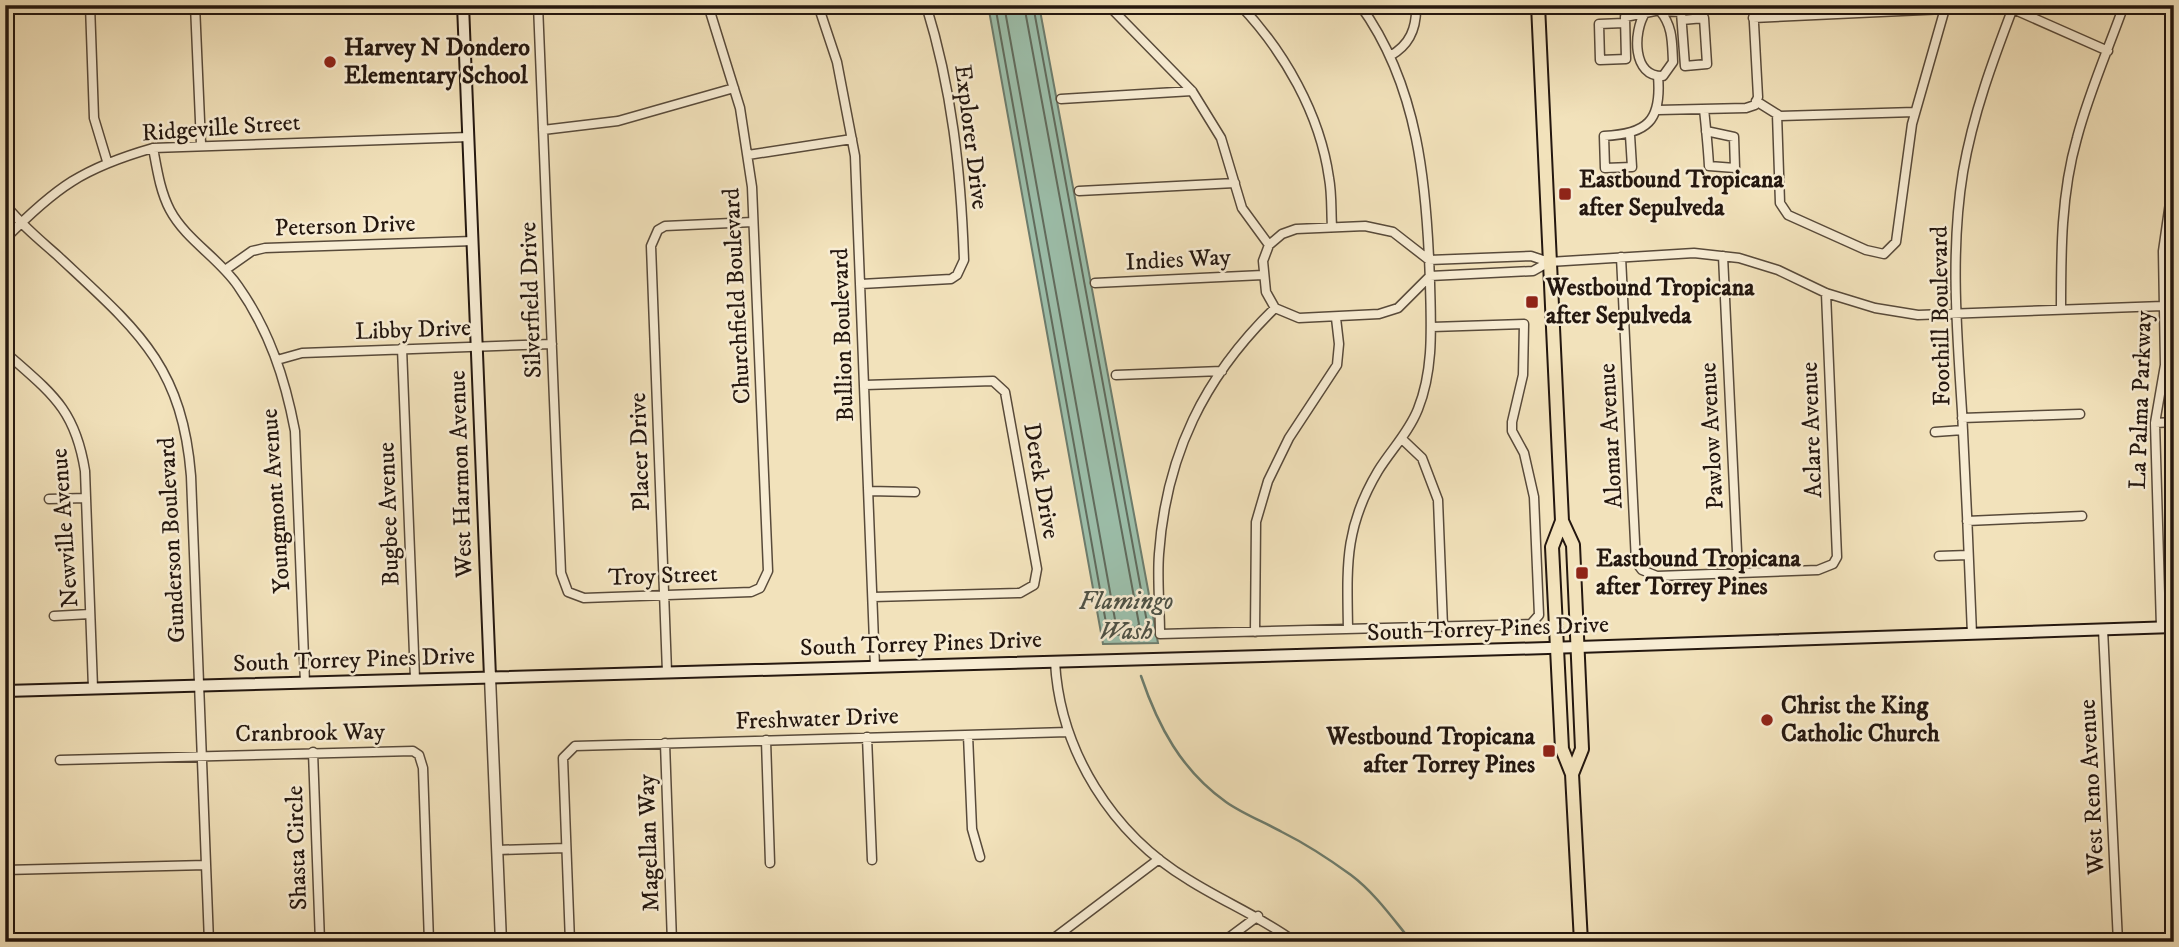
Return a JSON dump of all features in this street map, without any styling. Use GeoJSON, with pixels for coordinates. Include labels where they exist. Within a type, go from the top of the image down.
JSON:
{"type":"FeatureCollection","features":[{"type":"Feature","properties":{"kind":"main road","name":"West Harmon Avenue"},"geometry":{"type":"LineString","coordinates":[[463,5],[490,677]]}},
{"type":"Feature","properties":{"kind":"main road"},"geometry":{"type":"LineString","coordinates":[[1538,5],[1562,521],[1573,545],[1582,749],[1572,774]]}},
{"type":"Feature","properties":{"kind":"main road"},"geometry":{"type":"LineString","coordinates":[[1562,521],[1552,547],[1562,749],[1572,774],[1581,942]]}},
{"type":"Feature","properties":{"kind":"main road","name":"South Torrey Pines Drive"},"geometry":{"type":"LineString","coordinates":[[5,691],[1557,648],[2174,627]]}},
{"type":"Feature","properties":{"kind":"street"},"geometry":{"type":"LineString","coordinates":[[90,5],[94,118],[107,161]]}},
{"type":"Feature","properties":{"kind":"street"},"geometry":{"type":"LineString","coordinates":[[195,5],[201,144]]}},
{"type":"Feature","properties":{"kind":"street","name":"Silverfield Drive"},"geometry":{"type":"LineString","coordinates":[[538,5],[561,573],[568,592]]}},
{"type":"Feature","properties":{"kind":"street","name":"Churchfield Boulevard"},"geometry":{"type":"LineString","coordinates":[[708,5],[734,88],[748,155],[768,571],[760,588]]}},
{"type":"Feature","properties":{"kind":"street","name":"Bullion Boulevard"},"geometry":{"type":"LineString","coordinates":[[818,5],[836,62],[852,139],[861,284],[875,667]]}},
{"type":"Feature","properties":{"kind":"street","name":"Explorer Drive"},"geometry":{"type":"LineString","coordinates":[[861,284],[951,279],[957,275],[964,260],[957,145],[944,69],[926,5]]}},
{"type":"Feature","properties":{"kind":"street"},"geometry":{"type":"LineString","coordinates":[[1108,5],[1192,91],[1222,138],[1242,208],[1269,245]]}},
{"type":"Feature","properties":{"kind":"street"},"geometry":{"type":"LineString","coordinates":[[1240,5],[1283,57],[1304,99],[1318,135],[1329,177],[1332,227]]}},
{"type":"Feature","properties":{"kind":"street"},"geometry":{"type":"LineString","coordinates":[[1348,629],[1346,556],[1354,523],[1368,489],[1418,411],[1427,383],[1432,327],[1423,163],[1390,56],[1360,5]]}},
{"type":"Feature","properties":{"kind":"street"},"geometry":{"type":"LineString","coordinates":[[1390,56],[1402,49],[1410,39],[1416,19],[1416,5]]}},
{"type":"Feature","properties":{"kind":"street"},"geometry":{"type":"LineString","coordinates":[[1753,5],[1756,101]]}},
{"type":"Feature","properties":{"kind":"street"},"geometry":{"type":"LineString","coordinates":[[2061,309],[2060,241],[2076,139],[2097,72],[2108,51],[2124,5]]}},
{"type":"Feature","properties":{"kind":"street"},"geometry":{"type":"LineString","coordinates":[[1753,18],[1852,9],[1946,7],[1915,112],[1902,177],[1896,242],[1884,254],[1866,250],[1787,215],[1780,203],[1777,114]]}},
{"type":"Feature","properties":{"kind":"street"},"geometry":{"type":"LineString","coordinates":[[2014,7],[2108,51]]}},
{"type":"Feature","properties":{"kind":"street","name":"Foothill Boulevard"},"geometry":{"type":"LineString","coordinates":[[1972,634],[1956,314],[1956,236],[1966,152],[1984,83],[2014,7]]}},
{"type":"Feature","properties":{"kind":"street"},"geometry":{"type":"LineString","coordinates":[[1656,9],[1667,19],[1672,34],[1673,62],[1671,69],[1658,76]]}},
{"type":"Feature","properties":{"kind":"street"},"geometry":{"type":"LineString","coordinates":[[1624,23],[1599,24],[1600,60],[1626,59],[1625,17],[1656,9],[1681,12],[1685,66],[1707,64],[1704,18],[1682,20]]}},
{"type":"Feature","properties":{"kind":"street"},"geometry":{"type":"LineString","coordinates":[[1645,13],[1638,24],[1638,57],[1647,70],[1658,76]]}},
{"type":"Feature","properties":{"kind":"street"},"geometry":{"type":"LineString","coordinates":[[1630,135],[1632,167],[1605,169],[1604,136],[1630,135],[1654,118],[1658,110],[1658,76]]}},
{"type":"Feature","properties":{"kind":"street"},"geometry":{"type":"LineString","coordinates":[[543,130],[618,121],[734,88]]}},
{"type":"Feature","properties":{"kind":"street"},"geometry":{"type":"LineString","coordinates":[[1061,99],[1192,91]]}},
{"type":"Feature","properties":{"kind":"street"},"geometry":{"type":"LineString","coordinates":[[1658,110],[1746,108],[1756,101]]}},
{"type":"Feature","properties":{"kind":"street"},"geometry":{"type":"LineString","coordinates":[[1756,101],[1777,114],[1915,112]]}},
{"type":"Feature","properties":{"kind":"street"},"geometry":{"type":"LineString","coordinates":[[1704,109],[1709,166],[1735,169],[1734,137],[1706,131]]}},
{"type":"Feature","properties":{"kind":"street","name":"Ridgeville Street"},"geometry":{"type":"LineString","coordinates":[[5,239],[56,190],[107,161],[153,148],[201,144],[468,137]]}},
{"type":"Feature","properties":{"kind":"street"},"geometry":{"type":"LineString","coordinates":[[748,155],[852,139]]}},
{"type":"Feature","properties":{"kind":"street","name":"Youngmont Avenue"},"geometry":{"type":"LineString","coordinates":[[153,148],[162,193],[171,212],[225,270],[254,310],[277,360],[295,431],[305,683]]}},
{"type":"Feature","properties":{"kind":"street","name":"La Palma Parkway"},"geometry":{"type":"LineString","coordinates":[[2161,628],[2155,423],[2165,365],[2165,226],[2174,175]]}},
{"type":"Feature","properties":{"kind":"street"},"geometry":{"type":"LineString","coordinates":[[1079,191],[1235,183]]}},
{"type":"Feature","properties":{"kind":"street","name":"Gunderson Boulevard"},"geometry":{"type":"LineString","coordinates":[[5,204],[127,320],[159,360],[172,385],[187,437],[209,942]]}},
{"type":"Feature","properties":{"kind":"street","name":"Placer Drive"},"geometry":{"type":"LineString","coordinates":[[667,673],[651,246],[657,230],[665,226],[753,222]]}},
{"type":"Feature","properties":{"kind":"street"},"geometry":{"type":"LineString","coordinates":[[1549,262],[1533,271],[1429,268],[1393,232],[1365,226],[1332,227],[1296,229],[1282,234],[1269,245],[1263,275],[1275,308],[1299,318],[1379,314],[1398,308],[1429,268],[1531,256],[1549,262],[1694,253],[1723,256],[1778,270],[1826,293],[1875,308],[1918,315],[2163,306]]}},
{"type":"Feature","properties":{"kind":"street","name":"Peterson Drive"},"geometry":{"type":"LineString","coordinates":[[225,270],[253,251],[265,248],[473,242]]}},
{"type":"Feature","properties":{"kind":"street","name":"Pawlow Avenue"},"geometry":{"type":"LineString","coordinates":[[1723,256],[1738,573]]}},
{"type":"Feature","properties":{"kind":"street","name":"Alomar Avenue"},"geometry":{"type":"LineString","coordinates":[[1621,257],[1636,562],[1642,570],[1657,576],[1738,573]]}},
{"type":"Feature","properties":{"kind":"street","name":"Indies Way"},"geometry":{"type":"LineString","coordinates":[[1095,283],[1263,275]]}},
{"type":"Feature","properties":{"kind":"street","name":"Aclare Avenue"},"geometry":{"type":"LineString","coordinates":[[1738,573],[1818,570],[1833,564],[1837,557],[1826,293]]}},
{"type":"Feature","properties":{"kind":"street"},"geometry":{"type":"LineString","coordinates":[[1275,308],[1241,341],[1193,414],[1171,478],[1159,554],[1160,635],[1531,624],[1539,615],[1534,497],[1524,453],[1511,422],[1523,374],[1524,324],[1432,327]]}},
{"type":"Feature","properties":{"kind":"street"},"geometry":{"type":"LineString","coordinates":[[1255,632],[1256,522],[1269,481],[1289,438],[1337,365],[1339,344],[1336,318]]}},
{"type":"Feature","properties":{"kind":"street","name":"Libby Drive"},"geometry":{"type":"LineString","coordinates":[[277,360],[302,353],[552,344]]}},
{"type":"Feature","properties":{"kind":"street","name":"Bugbee Avenue"},"geometry":{"type":"LineString","coordinates":[[402,348],[415,679]]}},
{"type":"Feature","properties":{"kind":"street","name":"Newville Avenue"},"geometry":{"type":"LineString","coordinates":[[5,352],[67,412],[80,440],[86,498],[93,688]]}},
{"type":"Feature","properties":{"kind":"street"},"geometry":{"type":"LineString","coordinates":[[1116,375],[1222,371]]}},
{"type":"Feature","properties":{"kind":"street","name":"Derek Drive"},"geometry":{"type":"LineString","coordinates":[[865,385],[993,381],[1000,385],[1005,392],[1037,569],[1034,585],[1020,593],[873,597]]}},
{"type":"Feature","properties":{"kind":"street"},"geometry":{"type":"LineString","coordinates":[[1962,418],[2080,414]]}},
{"type":"Feature","properties":{"kind":"street"},"geometry":{"type":"LineString","coordinates":[[2155,423],[2174,422]]}},
{"type":"Feature","properties":{"kind":"street"},"geometry":{"type":"LineString","coordinates":[[1935,432],[1963,430]]}},
{"type":"Feature","properties":{"kind":"street"},"geometry":{"type":"LineString","coordinates":[[1402,439],[1422,457],[1438,500],[1443,627]]}},
{"type":"Feature","properties":{"kind":"street"},"geometry":{"type":"LineString","coordinates":[[869,491],[915,492]]}},
{"type":"Feature","properties":{"kind":"street"},"geometry":{"type":"LineString","coordinates":[[49,499],[86,498]]}},
{"type":"Feature","properties":{"kind":"street"},"geometry":{"type":"LineString","coordinates":[[1967,521],[2082,516]]}},
{"type":"Feature","properties":{"kind":"street"},"geometry":{"type":"LineString","coordinates":[[1939,556],[1968,555]]}},
{"type":"Feature","properties":{"kind":"street","name":"Troy Street"},"geometry":{"type":"LineString","coordinates":[[568,592],[584,598],[751,592],[760,588]]}},
{"type":"Feature","properties":{"kind":"street"},"geometry":{"type":"LineString","coordinates":[[54,616],[90,614]]}},
{"type":"Feature","properties":{"kind":"street","name":"West Reno Avenue"},"geometry":{"type":"LineString","coordinates":[[2103,629],[2119,942]]}},
{"type":"Feature","properties":{"kind":"street"},"geometry":{"type":"LineString","coordinates":[[1055,662],[1056,684],[1068,732],[1087,776],[1111,810],[1159,859],[1189,880],[1258,916],[1295,942]]}},
{"type":"Feature","properties":{"kind":"street","name":"West Harmon Avenue"},"geometry":{"type":"LineString","coordinates":[[490,677],[500,942]]}},
{"type":"Feature","properties":{"kind":"street","name":"Freshwater Drive"},"geometry":{"type":"LineString","coordinates":[[566,848],[563,758],[568,750],[575,746],[1068,732]]}},
{"type":"Feature","properties":{"kind":"street"},"geometry":{"type":"LineString","coordinates":[[968,735],[972,829],[980,857]]}},
{"type":"Feature","properties":{"kind":"street"},"geometry":{"type":"LineString","coordinates":[[867,737],[872,860]]}},
{"type":"Feature","properties":{"kind":"street"},"geometry":{"type":"LineString","coordinates":[[766,740],[771,863]]}},
{"type":"Feature","properties":{"kind":"street","name":"Magellan Way"},"geometry":{"type":"LineString","coordinates":[[665,743],[672,942]]}},
{"type":"Feature","properties":{"kind":"street","name":"Cranbrook Way"},"geometry":{"type":"LineString","coordinates":[[60,760],[405,750],[419,755],[423,768],[429,942]]}},
{"type":"Feature","properties":{"kind":"street","name":"Shasta Circle"},"geometry":{"type":"LineString","coordinates":[[313,752],[320,942]]}},
{"type":"Feature","properties":{"kind":"street"},"geometry":{"type":"LineString","coordinates":[[497,850],[566,848],[570,942]]}},
{"type":"Feature","properties":{"kind":"street"},"geometry":{"type":"LineString","coordinates":[[1049,942],[1159,859]]}},
{"type":"Feature","properties":{"kind":"street"},"geometry":{"type":"LineString","coordinates":[[5,870],[206,864]]}},
{"type":"Feature","properties":{"kind":"street"},"geometry":{"type":"LineString","coordinates":[[1223,942],[1258,916]]}},
{"type":"Feature","properties":{"kind":"water","name":"Flamingo Wash"},"geometry":{"type":"Polygon","coordinates":[[[988,5],[1039,5],[1158,643],[1103,644],[988,5]]]}},
{"type":"Feature","properties":{"kind":"waterway","name":"Flamingo Wash"},"geometry":{"type":"LineString","coordinates":[[1141,676],[1163,729],[1196,776],[1233,806],[1300,842],[1351,875],[1376,898],[1412,942]]}},
{"type":"Feature","properties":{"kind":"place","name":"Harvey N Dondero Elementary School"},"geometry":{"type":"Point","coordinates":[330,62]}},
{"type":"Feature","properties":{"kind":"place","name":"Eastbound Tropicana after Sepulveda"},"geometry":{"type":"Point","coordinates":[1565,194]}},
{"type":"Feature","properties":{"kind":"place","name":"Westbound Tropicana after Sepulveda"},"geometry":{"type":"Point","coordinates":[1532,302]}},
{"type":"Feature","properties":{"kind":"place","name":"Eastbound Tropicana after Torrey Pines"},"geometry":{"type":"Point","coordinates":[1582,573]}},
{"type":"Feature","properties":{"kind":"place","name":"Christ the King Catholic Church"},"geometry":{"type":"Point","coordinates":[1767,720]}},
{"type":"Feature","properties":{"kind":"place","name":"Westbound Tropicana after Torrey Pines"},"geometry":{"type":"Point","coordinates":[1549,751]}}]}
